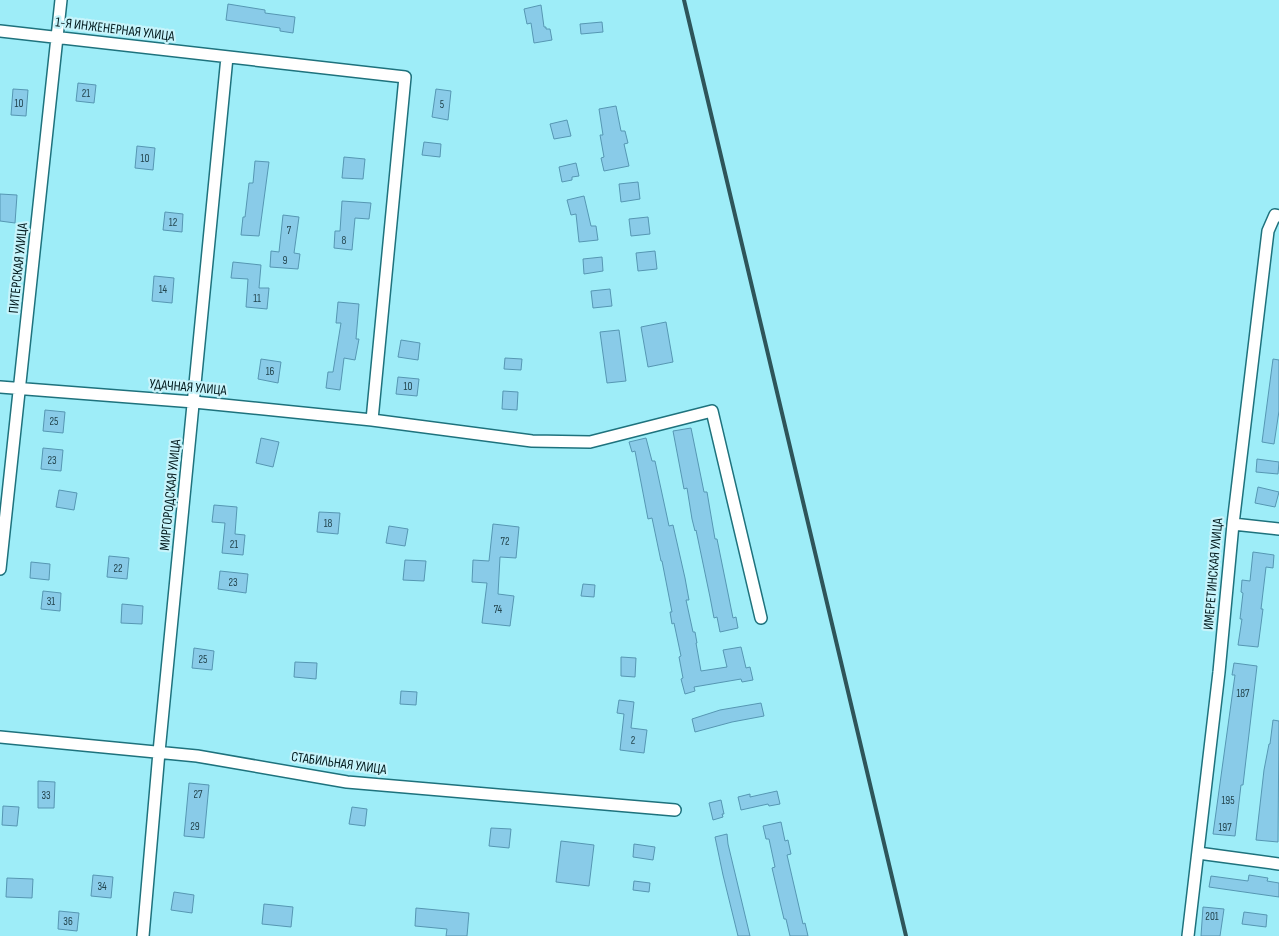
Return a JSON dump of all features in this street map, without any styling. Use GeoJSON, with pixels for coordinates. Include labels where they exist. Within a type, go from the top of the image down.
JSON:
{"type":"FeatureCollection","features":[{"type":"Feature","properties":{"kind":"street","name":"ПИТЕРСКАЯ УЛИЦА"},"geometry":{"type":"LineString","coordinates":[[0,569],[61,0]]}},
{"type":"Feature","properties":{"kind":"street","name":"1-Я ИНЖЕНЕРНАЯ УЛИЦА"},"geometry":{"type":"LineString","coordinates":[[0,31],[405,77],[372,420]]}},
{"type":"Feature","properties":{"kind":"street","name":"МИРГОРОДСКАЯ УЛИЦА"},"geometry":{"type":"LineString","coordinates":[[143,936],[159,752],[227,57]]}},
{"type":"Feature","properties":{"kind":"street","name":"ИМЕРЕТИНСКАЯ УЛИЦА"},"geometry":{"type":"LineString","coordinates":[[1188,936],[1219,672],[1233,524],[1268,232],[1277,216]]}},
{"type":"Feature","properties":{"kind":"street","name":"УДАЧНАЯ УЛИЦА"},"geometry":{"type":"LineString","coordinates":[[0,387],[194,402],[372,420],[532,441],[590,442],[712,411],[760,618]]}},
{"type":"Feature","properties":{"kind":"street"},"geometry":{"type":"LineString","coordinates":[[1233,524],[1279,530]]}},
{"type":"Feature","properties":{"kind":"street","name":"СТАБИЛЬНАЯ УЛИЦА"},"geometry":{"type":"LineString","coordinates":[[0,737],[197,756],[347,782],[675,810]]}},
{"type":"Feature","properties":{"kind":"street"},"geometry":{"type":"LineString","coordinates":[[1198,853],[1279,864]]}},
{"type":"Feature","properties":{"kind":"building"},"geometry":{"type":"Polygon","coordinates":[[[228,4],[265,10],[265,13],[295,17],[293,33],[280,31],[280,28],[226,20],[228,4]]]}},
{"type":"Feature","properties":{"kind":"building"},"geometry":{"type":"Polygon","coordinates":[[[541,5],[544,27],[550,29],[552,40],[534,43],[531,23],[527,24],[524,9],[541,5]]]}},
{"type":"Feature","properties":{"kind":"building"},"geometry":{"type":"Polygon","coordinates":[[[602,22],[603,32],[581,34],[580,24],[602,22]]]}},
{"type":"Feature","properties":{"kind":"building"},"geometry":{"type":"Polygon","coordinates":[[[78,83],[96,85],[94,103],[76,101],[78,83]]]}},
{"type":"Feature","properties":{"kind":"building"},"geometry":{"type":"Polygon","coordinates":[[[13,89],[28,90],[26,116],[11,115],[13,89]]]}},
{"type":"Feature","properties":{"kind":"building"},"geometry":{"type":"Polygon","coordinates":[[[436,89],[451,91],[448,120],[432,117],[436,89]]]}},
{"type":"Feature","properties":{"kind":"building"},"geometry":{"type":"Polygon","coordinates":[[[616,106],[621,131],[625,131],[628,143],[624,144],[629,166],[604,171],[601,158],[604,157],[600,135],[603,135],[599,109],[616,106]]]}},
{"type":"Feature","properties":{"kind":"building"},"geometry":{"type":"Polygon","coordinates":[[[567,120],[571,136],[554,139],[550,124],[567,120]]]}},
{"type":"Feature","properties":{"kind":"building"},"geometry":{"type":"Polygon","coordinates":[[[424,142],[441,144],[440,157],[422,155],[424,142]]]}},
{"type":"Feature","properties":{"kind":"building"},"geometry":{"type":"Polygon","coordinates":[[[137,146],[155,148],[153,170],[135,168],[137,146]]]}},
{"type":"Feature","properties":{"kind":"building"},"geometry":{"type":"Polygon","coordinates":[[[344,157],[365,159],[363,179],[342,178],[344,157]]]}},
{"type":"Feature","properties":{"kind":"building"},"geometry":{"type":"Polygon","coordinates":[[[255,161],[269,162],[259,236],[241,235],[249,183],[253,183],[255,161]]]}},
{"type":"Feature","properties":{"kind":"building"},"geometry":{"type":"Polygon","coordinates":[[[576,163],[579,176],[562,182],[559,167],[576,163]]]}},
{"type":"Feature","properties":{"kind":"building"},"geometry":{"type":"Polygon","coordinates":[[[638,182],[640,199],[621,202],[619,184],[638,182]]]}},
{"type":"Feature","properties":{"kind":"building"},"geometry":{"type":"Polygon","coordinates":[[[0,194],[17,195],[15,223],[0,221],[0,194]]]}},
{"type":"Feature","properties":{"kind":"building"},"geometry":{"type":"Polygon","coordinates":[[[584,196],[591,226],[596,226],[598,240],[579,242],[576,214],[571,215],[567,200],[584,196]]]}},
{"type":"Feature","properties":{"kind":"building"},"geometry":{"type":"Polygon","coordinates":[[[342,201],[371,203],[369,219],[355,218],[352,250],[334,248],[335,231],[340,231],[342,201]]]}},
{"type":"Feature","properties":{"kind":"building"},"geometry":{"type":"Polygon","coordinates":[[[165,212],[183,214],[182,232],[163,230],[165,212]]]}},
{"type":"Feature","properties":{"kind":"building"},"geometry":{"type":"Polygon","coordinates":[[[283,215],[299,217],[294,253],[300,254],[298,269],[270,267],[271,251],[279,252],[283,215]]]}},
{"type":"Feature","properties":{"kind":"building"},"geometry":{"type":"Polygon","coordinates":[[[648,217],[650,234],[631,236],[629,219],[648,217]]]}},
{"type":"Feature","properties":{"kind":"building"},"geometry":{"type":"Polygon","coordinates":[[[655,251],[657,269],[638,271],[636,253],[655,251]]]}},
{"type":"Feature","properties":{"kind":"building"},"geometry":{"type":"Polygon","coordinates":[[[602,257],[603,271],[584,274],[583,259],[602,257]]]}},
{"type":"Feature","properties":{"kind":"building"},"geometry":{"type":"Polygon","coordinates":[[[233,262],[261,265],[259,288],[269,288],[267,309],[246,307],[248,279],[231,278],[233,262]]]}},
{"type":"Feature","properties":{"kind":"building"},"geometry":{"type":"Polygon","coordinates":[[[154,276],[174,278],[172,303],[152,301],[154,276]]]}},
{"type":"Feature","properties":{"kind":"building"},"geometry":{"type":"Polygon","coordinates":[[[610,289],[612,306],[593,308],[591,291],[610,289]]]}},
{"type":"Feature","properties":{"kind":"building"},"geometry":{"type":"Polygon","coordinates":[[[338,302],[359,304],[356,339],[359,339],[355,360],[344,358],[340,390],[326,388],[328,372],[333,372],[341,323],[336,323],[338,302]]]}},
{"type":"Feature","properties":{"kind":"building"},"geometry":{"type":"Polygon","coordinates":[[[666,322],[673,362],[648,367],[641,327],[666,322]]]}},
{"type":"Feature","properties":{"kind":"building"},"geometry":{"type":"Polygon","coordinates":[[[619,330],[626,381],[607,383],[600,332],[619,330]]]}},
{"type":"Feature","properties":{"kind":"building"},"geometry":{"type":"Polygon","coordinates":[[[401,340],[420,343],[418,360],[398,357],[401,340]]]}},
{"type":"Feature","properties":{"kind":"building"},"geometry":{"type":"Polygon","coordinates":[[[505,358],[522,359],[521,370],[504,369],[505,358]]]}},
{"type":"Feature","properties":{"kind":"building"},"geometry":{"type":"Polygon","coordinates":[[[261,359],[281,362],[278,383],[258,379],[261,359]]]}},
{"type":"Feature","properties":{"kind":"building"},"geometry":{"type":"Polygon","coordinates":[[[1273,359],[1279,360],[1279,411],[1274,444],[1262,442],[1273,359]]]}},
{"type":"Feature","properties":{"kind":"building"},"geometry":{"type":"Polygon","coordinates":[[[398,377],[419,379],[417,396],[396,394],[398,377]]]}},
{"type":"Feature","properties":{"kind":"building"},"geometry":{"type":"Polygon","coordinates":[[[503,391],[518,392],[517,410],[502,409],[503,391]]]}},
{"type":"Feature","properties":{"kind":"building"},"geometry":{"type":"Polygon","coordinates":[[[45,410],[65,412],[63,433],[43,431],[45,410]]]}},
{"type":"Feature","properties":{"kind":"building"},"geometry":{"type":"Polygon","coordinates":[[[691,428],[704,492],[707,492],[715,539],[717,539],[733,618],[736,617],[738,628],[720,632],[717,617],[714,618],[687,488],[684,489],[673,431],[691,428]]]}},
{"type":"Feature","properties":{"kind":"building"},"geometry":{"type":"Polygon","coordinates":[[[261,438],[279,442],[273,467],[256,463],[261,438]]]}},
{"type":"Feature","properties":{"kind":"building"},"geometry":{"type":"Polygon","coordinates":[[[646,438],[652,461],[655,461],[669,526],[673,525],[685,578],[689,600],[686,600],[693,632],[695,632],[701,671],[727,667],[723,650],[741,647],[746,668],[750,667],[753,680],[742,682],[741,679],[694,687],[695,691],[685,694],[681,679],[683,678],[679,657],[681,656],[674,623],[672,624],[670,612],[672,612],[662,561],[652,518],[648,519],[635,451],[632,452],[629,442],[646,438]]]}},
{"type":"Feature","properties":{"kind":"building"},"geometry":{"type":"Polygon","coordinates":[[[43,448],[63,450],[61,471],[41,469],[43,448]]]}},
{"type":"Feature","properties":{"kind":"building"},"geometry":{"type":"Polygon","coordinates":[[[1257,459],[1279,462],[1278,474],[1256,472],[1257,459]]]}},
{"type":"Feature","properties":{"kind":"building"},"geometry":{"type":"Polygon","coordinates":[[[1258,487],[1279,492],[1275,507],[1255,503],[1258,487]]]}},
{"type":"Feature","properties":{"kind":"building"},"geometry":{"type":"Polygon","coordinates":[[[59,490],[77,493],[74,510],[56,507],[59,490]]]}},
{"type":"Feature","properties":{"kind":"building"},"geometry":{"type":"Polygon","coordinates":[[[214,505],[237,507],[235,534],[245,535],[243,555],[222,553],[225,523],[212,522],[214,505]]]}},
{"type":"Feature","properties":{"kind":"building"},"geometry":{"type":"Polygon","coordinates":[[[319,512],[340,513],[338,534],[317,532],[319,512]]]}},
{"type":"Feature","properties":{"kind":"building"},"geometry":{"type":"Polygon","coordinates":[[[493,524],[519,527],[516,558],[500,557],[498,594],[514,596],[510,626],[482,623],[487,583],[472,582],[473,560],[489,561],[493,524]]]}},
{"type":"Feature","properties":{"kind":"building"},"geometry":{"type":"Polygon","coordinates":[[[389,526],[408,529],[405,546],[386,543],[389,526]]]}},
{"type":"Feature","properties":{"kind":"building"},"geometry":{"type":"Polygon","coordinates":[[[1253,552],[1274,555],[1273,568],[1266,567],[1258,647],[1238,645],[1242,619],[1240,619],[1243,593],[1241,592],[1242,580],[1250,581],[1253,552]]]}},
{"type":"Feature","properties":{"kind":"building"},"geometry":{"type":"Polygon","coordinates":[[[109,556],[129,558],[127,579],[107,577],[109,556]]]}},
{"type":"Feature","properties":{"kind":"building"},"geometry":{"type":"Polygon","coordinates":[[[405,560],[426,561],[424,581],[403,580],[405,560]]]}},
{"type":"Feature","properties":{"kind":"building"},"geometry":{"type":"Polygon","coordinates":[[[31,562],[50,564],[49,580],[30,578],[31,562]]]}},
{"type":"Feature","properties":{"kind":"building"},"geometry":{"type":"Polygon","coordinates":[[[220,571],[248,574],[246,593],[218,589],[220,571]]]}},
{"type":"Feature","properties":{"kind":"building"},"geometry":{"type":"Polygon","coordinates":[[[583,584],[595,585],[594,597],[581,596],[583,584]]]}},
{"type":"Feature","properties":{"kind":"building"},"geometry":{"type":"Polygon","coordinates":[[[43,591],[61,593],[60,611],[41,609],[43,591]]]}},
{"type":"Feature","properties":{"kind":"building"},"geometry":{"type":"Polygon","coordinates":[[[122,604],[143,606],[142,624],[121,623],[122,604]]]}},
{"type":"Feature","properties":{"kind":"building"},"geometry":{"type":"Polygon","coordinates":[[[194,648],[214,651],[212,670],[192,668],[194,648]]]}},
{"type":"Feature","properties":{"kind":"building"},"geometry":{"type":"Polygon","coordinates":[[[621,657],[636,658],[635,677],[621,676],[621,657]]]}},
{"type":"Feature","properties":{"kind":"building"},"geometry":{"type":"Polygon","coordinates":[[[295,662],[317,663],[316,679],[294,677],[295,662]]]}},
{"type":"Feature","properties":{"kind":"building"},"geometry":{"type":"Polygon","coordinates":[[[1234,663],[1257,666],[1235,836],[1213,834],[1235,675],[1232,675],[1234,663]]]}},
{"type":"Feature","properties":{"kind":"building"},"geometry":{"type":"Polygon","coordinates":[[[401,691],[417,692],[416,705],[400,704],[401,691]]]}},
{"type":"Feature","properties":{"kind":"building"},"geometry":{"type":"Polygon","coordinates":[[[619,700],[634,702],[631,728],[647,730],[644,753],[620,750],[624,714],[617,713],[619,700]]]}},
{"type":"Feature","properties":{"kind":"building"},"geometry":{"type":"Polygon","coordinates":[[[761,703],[764,716],[695,732],[692,719],[720,710],[761,703]]]}},
{"type":"Feature","properties":{"kind":"building"},"geometry":{"type":"Polygon","coordinates":[[[1273,720],[1279,721],[1278,842],[1256,840],[1264,770],[1273,720]]]}},
{"type":"Feature","properties":{"kind":"building"},"geometry":{"type":"Polygon","coordinates":[[[38,781],[55,782],[54,808],[38,808],[38,781]]]}},
{"type":"Feature","properties":{"kind":"building"},"geometry":{"type":"Polygon","coordinates":[[[189,783],[209,785],[204,838],[184,836],[189,783]]]}},
{"type":"Feature","properties":{"kind":"building"},"geometry":{"type":"Polygon","coordinates":[[[777,791],[780,804],[769,806],[768,804],[741,810],[738,797],[750,794],[750,797],[777,791]]]}},
{"type":"Feature","properties":{"kind":"building"},"geometry":{"type":"Polygon","coordinates":[[[721,800],[723,817],[713,820],[709,803],[721,800]]]}},
{"type":"Feature","properties":{"kind":"building"},"geometry":{"type":"Polygon","coordinates":[[[3,806],[19,807],[17,826],[2,825],[3,806]]]}},
{"type":"Feature","properties":{"kind":"building"},"geometry":{"type":"Polygon","coordinates":[[[352,807],[367,809],[365,826],[349,824],[352,807]]]}},
{"type":"Feature","properties":{"kind":"building"},"geometry":{"type":"Polygon","coordinates":[[[781,822],[785,841],[788,840],[791,854],[787,855],[803,924],[805,923],[808,936],[790,936],[786,919],[784,919],[772,868],[775,867],[769,839],[766,839],[763,826],[781,822]]]}},
{"type":"Feature","properties":{"kind":"building"},"geometry":{"type":"Polygon","coordinates":[[[491,828],[511,829],[509,848],[489,846],[491,828]]]}},
{"type":"Feature","properties":{"kind":"building"},"geometry":{"type":"Polygon","coordinates":[[[727,834],[750,936],[738,936],[723,875],[715,837],[727,834]]]}},
{"type":"Feature","properties":{"kind":"building"},"geometry":{"type":"Polygon","coordinates":[[[561,841],[594,845],[589,886],[556,882],[561,841]]]}},
{"type":"Feature","properties":{"kind":"building"},"geometry":{"type":"Polygon","coordinates":[[[634,844],[655,847],[653,860],[633,857],[634,844]]]}},
{"type":"Feature","properties":{"kind":"building"},"geometry":{"type":"Polygon","coordinates":[[[93,875],[113,877],[111,898],[91,896],[93,875]]]}},
{"type":"Feature","properties":{"kind":"building"},"geometry":{"type":"Polygon","coordinates":[[[1249,875],[1268,878],[1267,881],[1279,883],[1279,897],[1209,887],[1211,876],[1248,881],[1249,875]]]}},
{"type":"Feature","properties":{"kind":"building"},"geometry":{"type":"Polygon","coordinates":[[[7,878],[33,879],[32,898],[6,897],[7,878]]]}},
{"type":"Feature","properties":{"kind":"building"},"geometry":{"type":"Polygon","coordinates":[[[634,881],[650,883],[649,892],[633,890],[634,881]]]}},
{"type":"Feature","properties":{"kind":"building"},"geometry":{"type":"Polygon","coordinates":[[[174,892],[194,895],[192,913],[171,910],[174,892]]]}},
{"type":"Feature","properties":{"kind":"building"},"geometry":{"type":"Polygon","coordinates":[[[264,904],[293,907],[291,927],[262,924],[264,904]]]}},
{"type":"Feature","properties":{"kind":"building"},"geometry":{"type":"Polygon","coordinates":[[[1203,907],[1224,909],[1220,936],[1201,936],[1203,907]]]}},
{"type":"Feature","properties":{"kind":"building"},"geometry":{"type":"Polygon","coordinates":[[[416,908],[469,913],[467,936],[446,936],[447,929],[415,926],[416,908]]]}},
{"type":"Feature","properties":{"kind":"building"},"geometry":{"type":"Polygon","coordinates":[[[59,911],[79,913],[77,931],[58,929],[59,911]]]}},
{"type":"Feature","properties":{"kind":"building"},"geometry":{"type":"Polygon","coordinates":[[[1244,912],[1267,915],[1266,927],[1242,924],[1244,912]]]}},
{"type":"Feature","properties":{"kind":"railway"},"geometry":{"type":"LineString","coordinates":[[684,0],[906,936]]}}]}
